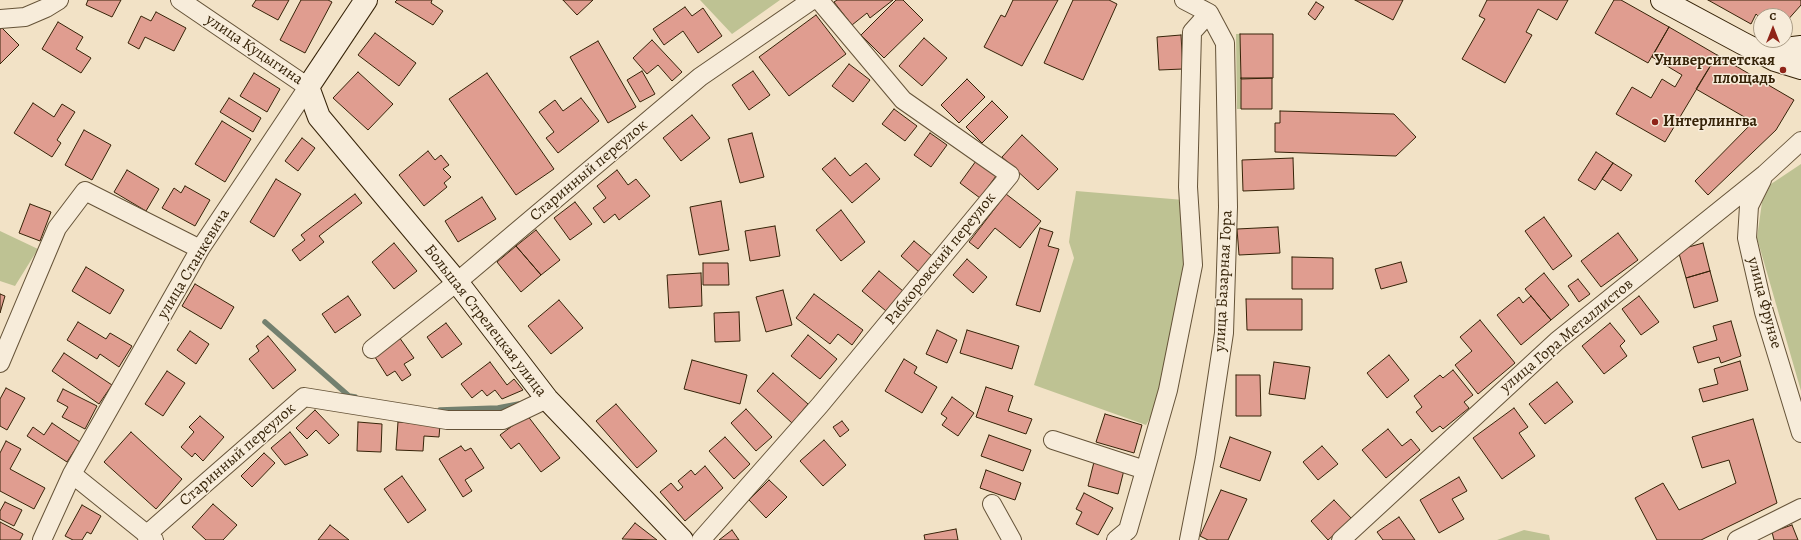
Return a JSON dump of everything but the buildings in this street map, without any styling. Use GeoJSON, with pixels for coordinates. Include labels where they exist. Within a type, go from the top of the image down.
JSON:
{"type":"FeatureCollection","features":[{"type":"Feature","properties":{"kind":"street"},"geometry":{"type":"LineString","coordinates":[[0,19],[25,17],[46,8],[59,0]]}},
{"type":"Feature","properties":{"kind":"street","name":"улица Куцыгина"},"geometry":{"type":"LineString","coordinates":[[180,0],[308,87]]}},
{"type":"Feature","properties":{"kind":"street","name":"улица Станкевича"},"geometry":{"type":"LineString","coordinates":[[42,540],[72,474],[200,249],[366,0]]}},
{"type":"Feature","properties":{"kind":"street","name":"Старинный переулок"},"geometry":{"type":"LineString","coordinates":[[372,349],[457,282],[700,77],[812,0]]}},
{"type":"Feature","properties":{"kind":"street","name":"Рабкоровский переулок"},"geometry":{"type":"LineString","coordinates":[[701,540],[820,405],[1010,174],[903,100],[819,0]]}},
{"type":"Feature","properties":{"kind":"street"},"geometry":{"type":"LineString","coordinates":[[1184,0],[1209,13]]}},
{"type":"Feature","properties":{"kind":"street"},"geometry":{"type":"LineString","coordinates":[[1662,0],[1776,60],[1800,63]]}},
{"type":"Feature","properties":{"kind":"street","name":"улица Базарная Гора"},"geometry":{"type":"LineString","coordinates":[[1116,540],[1128,530],[1168,390],[1193,265],[1188,187],[1192,32],[1209,13],[1226,43],[1228,207],[1224,333],[1202,473],[1189,540]]}},
{"type":"Feature","properties":{"kind":"street","name":"Большая Стрелецкая улица"},"geometry":{"type":"LineString","coordinates":[[308,87],[319,117],[457,282],[546,399],[682,540]]}},
{"type":"Feature","properties":{"kind":"street","name":"улица Гора Металлистов"},"geometry":{"type":"LineString","coordinates":[[1341,540],[1558,341],[1765,174],[1801,141]]}},
{"type":"Feature","properties":{"kind":"street","name":"улица Фрунзе"},"geometry":{"type":"LineString","coordinates":[[1765,174],[1749,206],[1747,238],[1764,312],[1801,433]]}},
{"type":"Feature","properties":{"kind":"street"},"geometry":{"type":"LineString","coordinates":[[0,363],[57,228],[85,191],[200,249]]}},
{"type":"Feature","properties":{"kind":"street","name":"Старинный переулок"},"geometry":{"type":"LineString","coordinates":[[150,537],[304,397],[447,420],[503,420],[546,399]]}},
{"type":"Feature","properties":{"kind":"street"},"geometry":{"type":"LineString","coordinates":[[1053,440],[1145,470]]}},
{"type":"Feature","properties":{"kind":"street"},"geometry":{"type":"LineString","coordinates":[[72,474],[150,537]]}},
{"type":"Feature","properties":{"kind":"street"},"geometry":{"type":"LineString","coordinates":[[992,504],[1012,540]]}},
{"type":"Feature","properties":{"kind":"street"},"geometry":{"type":"LineString","coordinates":[[1737,540],[1801,508]]}},
{"type":"Feature","properties":{"kind":"green space"},"geometry":{"type":"Polygon","coordinates":[[[700,0],[780,0],[732,34],[700,0]]]}},
{"type":"Feature","properties":{"kind":"green space"},"geometry":{"type":"Polygon","coordinates":[[[1236,34],[1240,34],[1241,109],[1237,109],[1236,34]]]}},
{"type":"Feature","properties":{"kind":"green space"},"geometry":{"type":"Polygon","coordinates":[[[1801,164],[1801,391],[1757,238],[1762,202],[1771,184],[1801,164]]]}},
{"type":"Feature","properties":{"kind":"green space"},"geometry":{"type":"Polygon","coordinates":[[[1076,191],[1184,200],[1188,262],[1159,401],[1146,425],[1034,385],[1074,258],[1069,242],[1076,191]]]}},
{"type":"Feature","properties":{"kind":"green space"},"geometry":{"type":"Polygon","coordinates":[[[0,231],[38,249],[15,286],[0,281],[0,231]]]}},
{"type":"Feature","properties":{"kind":"green space"},"geometry":{"type":"Polygon","coordinates":[[[1524,530],[1549,535],[1550,540],[1497,540],[1524,530]]]}},
{"type":"Feature","properties":{"kind":"waterway"},"geometry":{"type":"LineString","coordinates":[[265,322],[349,396],[355,397]]}},
{"type":"Feature","properties":{"kind":"waterway"},"geometry":{"type":"LineString","coordinates":[[440,410],[498,408],[519,404]]}},
{"type":"Feature","properties":{"kind":"place","name":"Университетская площадь"},"geometry":{"type":"Point","coordinates":[1783,70]}},
{"type":"Feature","properties":{"kind":"place","name":"Интерлингва"},"geometry":{"type":"Point","coordinates":[1655,122]}}]}
